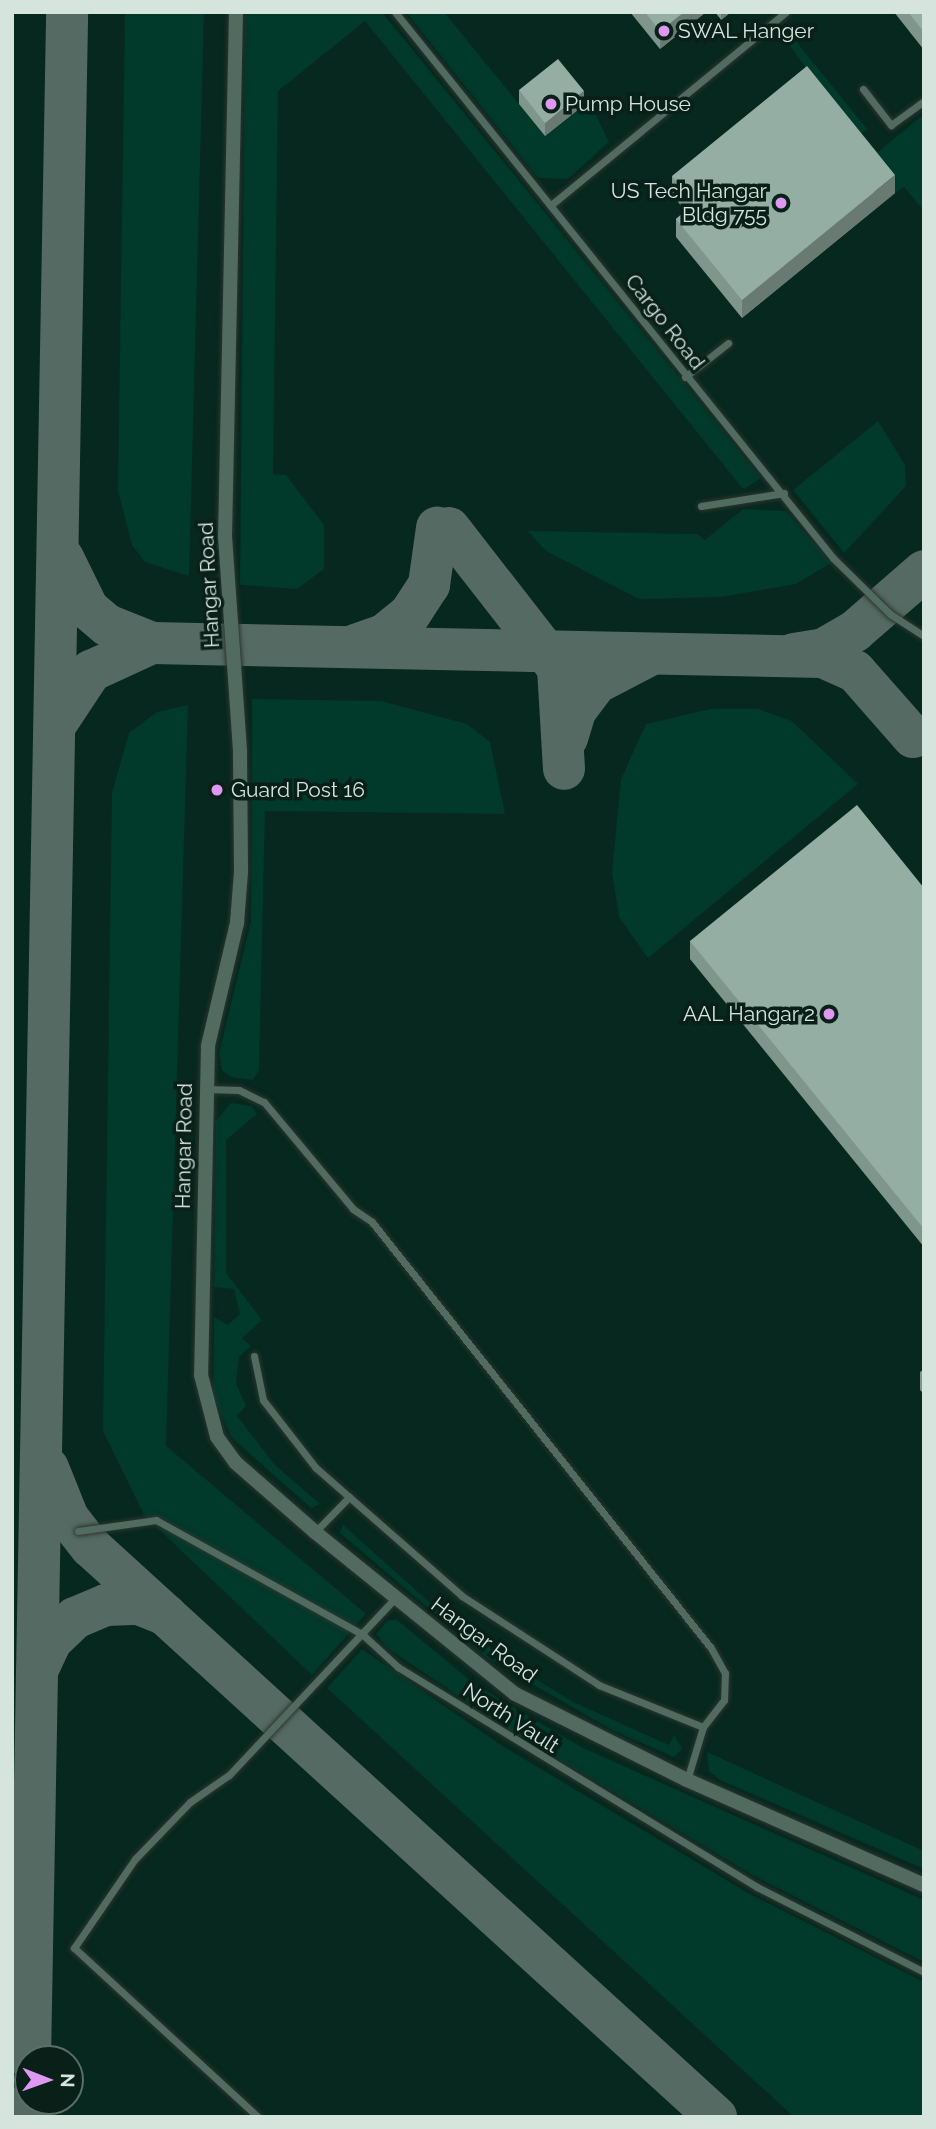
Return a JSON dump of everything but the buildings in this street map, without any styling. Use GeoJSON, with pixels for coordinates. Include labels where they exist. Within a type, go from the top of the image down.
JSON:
{"type":"FeatureCollection","features":[{"type":"Feature","properties":{"kind":"street","name":"Hangar Road"},"geometry":{"type":"LineString","coordinates":[[236,12],[225,536],[240,753],[241,872],[237,923],[208,1045],[206,1089],[205,1401],[217,1437],[236,1463],[315,1532],[394,1599],[515,1694],[687,1780],[924,1885]]}},
{"type":"Feature","properties":{"kind":"lane","name":"Cargo Road"},"geometry":{"type":"LineString","coordinates":[[394,12],[551,205],[685,377],[784,493],[833,558],[890,614],[924,636]]}},
{"type":"Feature","properties":{"kind":"lane"},"geometry":{"type":"LineString","coordinates":[[551,205],[786,12]]}},
{"type":"Feature","properties":{"kind":"lane"},"geometry":{"type":"LineString","coordinates":[[863,89],[891,125],[924,101]]}},
{"type":"Feature","properties":{"kind":"lane"},"geometry":{"type":"LineString","coordinates":[[685,377],[729,343]]}},
{"type":"Feature","properties":{"kind":"lane"},"geometry":{"type":"LineString","coordinates":[[701,506],[784,493]]}},
{"type":"Feature","properties":{"kind":"lane"},"geometry":{"type":"LineString","coordinates":[[206,1089],[239,1090],[264,1102],[354,1209],[372,1222],[711,1648],[725,1674],[724,1700],[704,1727],[687,1780]]}},
{"type":"Feature","properties":{"kind":"lane"},"geometry":{"type":"LineString","coordinates":[[254,1356],[263,1401],[316,1468],[463,1596],[539,1652],[598,1685],[704,1727]]}},
{"type":"Feature","properties":{"kind":"lane"},"geometry":{"type":"LineString","coordinates":[[315,1532],[349,1497]]}},
{"type":"Feature","properties":{"kind":"lane","name":"North Vault"},"geometry":{"type":"LineString","coordinates":[[78,1531],[156,1520],[362,1634],[398,1667],[586,1786],[757,1887],[924,1972]]}},
{"type":"Feature","properties":{"kind":"lane"},"geometry":{"type":"LineString","coordinates":[[258,2117],[74,1948],[135,1859],[190,1802],[229,1775],[394,1599]]}},
{"type":"Feature","properties":{"kind":"shaded area"},"geometry":{"type":"Polygon","coordinates":[[[12,12],[924,12],[924,2117],[12,2117],[12,12]]]}},
{"type":"Feature","properties":{"kind":"shaded area"},"geometry":{"type":"Polygon","coordinates":[[[125,12],[204,12],[189,576],[145,562],[132,545],[118,491],[125,12]]]}},
{"type":"Feature","properties":{"kind":"shaded area"},"geometry":{"type":"Polygon","coordinates":[[[245,12],[382,12],[761,478],[744,489],[739,484],[365,21],[278,91],[273,474],[286,475],[324,525],[324,569],[297,589],[240,585],[245,12]]]}},
{"type":"Feature","properties":{"kind":"shaded area"},"geometry":{"type":"Polygon","coordinates":[[[406,12],[444,12],[545,136],[589,101],[609,142],[568,179],[538,178],[406,12]]]}},
{"type":"Feature","properties":{"kind":"shaded area"},"geometry":{"type":"Polygon","coordinates":[[[786,29],[867,129],[862,133],[878,152],[924,114],[924,211],[904,187],[895,193],[781,33],[786,29]]]}},
{"type":"Feature","properties":{"kind":"shaded area"},"geometry":{"type":"Polygon","coordinates":[[[878,421],[905,465],[906,486],[844,553],[793,490],[878,421]]]}},
{"type":"Feature","properties":{"kind":"shaded area"},"geometry":{"type":"Polygon","coordinates":[[[743,509],[786,511],[831,563],[796,584],[721,597],[639,599],[546,551],[528,531],[697,534],[705,540],[743,509]]]}},
{"type":"Feature","properties":{"kind":"shaded area"},"geometry":{"type":"Polygon","coordinates":[[[252,699],[381,701],[467,724],[490,742],[505,814],[265,811],[259,1070],[253,1080],[231,1077],[222,1070],[219,1053],[251,921],[252,699]]]}},
{"type":"Feature","properties":{"kind":"shaded area"},"geometry":{"type":"Polygon","coordinates":[[[188,705],[166,1446],[366,1614],[312,1675],[144,1515],[103,1431],[112,793],[129,733],[157,712],[188,705]]]}},
{"type":"Feature","properties":{"kind":"shaded area"},"geometry":{"type":"Polygon","coordinates":[[[710,709],[758,709],[792,721],[858,784],[648,958],[619,917],[612,872],[621,779],[646,724],[710,709]]]}},
{"type":"Feature","properties":{"kind":"shaded area"},"geometry":{"type":"Polygon","coordinates":[[[231,1103],[252,1106],[257,1114],[226,1140],[226,1273],[262,1320],[242,1338],[251,1346],[239,1357],[236,1383],[246,1406],[237,1416],[275,1465],[320,1504],[311,1508],[231,1437],[213,1396],[214,1317],[228,1325],[240,1314],[234,1289],[214,1287],[216,1121],[231,1103]]]}},
{"type":"Feature","properties":{"kind":"shaded area"},"geometry":{"type":"Polygon","coordinates":[[[343,1525],[438,1610],[518,1668],[573,1702],[669,1745],[674,1735],[682,1749],[674,1757],[612,1730],[486,1657],[340,1533],[343,1525]]]}},
{"type":"Feature","properties":{"kind":"shaded area"},"geometry":{"type":"Polygon","coordinates":[[[388,1620],[397,1620],[473,1683],[581,1747],[924,1900],[924,1962],[756,1877],[500,1724],[387,1648],[376,1634],[388,1620]]]}},
{"type":"Feature","properties":{"kind":"shaded area"},"geometry":{"type":"Polygon","coordinates":[[[362,1649],[501,1745],[750,1894],[924,1982],[924,2117],[794,2117],[327,1688],[362,1649]]]}},
{"type":"Feature","properties":{"kind":"shaded area"},"geometry":{"type":"Polygon","coordinates":[[[707,1752],[924,1851],[924,1869],[720,1780],[709,1771],[707,1752]]]}},
{"type":"Feature","properties":{"kind":"taxiway"},"geometry":{"type":"LineString","coordinates":[[30,2045],[67,12]]}},
{"type":"Feature","properties":{"kind":"taxiway"},"geometry":{"type":"LineString","coordinates":[[355,645],[384,635],[410,614],[429,585],[437,528]]}},
{"type":"Feature","properties":{"kind":"taxiway"},"geometry":{"type":"LineString","coordinates":[[449,528],[558,668],[564,769]]}},
{"type":"Feature","properties":{"kind":"taxiway"},"geometry":{"type":"LineString","coordinates":[[63,558],[88,609],[107,625],[152,643],[823,657],[855,671],[913,737]]}},
{"type":"Feature","properties":{"kind":"taxiway"},"geometry":{"type":"LineString","coordinates":[[794,654],[824,649],[855,631],[924,571]]}},
{"type":"Feature","properties":{"kind":"taxiway"},"geometry":{"type":"LineString","coordinates":[[56,724],[91,671],[152,643]]}},
{"type":"Feature","properties":{"kind":"taxiway"},"geometry":{"type":"LineString","coordinates":[[567,738],[575,711],[596,683],[650,655]]}},
{"type":"Feature","properties":{"kind":"taxiway"},"geometry":{"type":"LineString","coordinates":[[48,1468],[68,1518],[91,1547],[716,2117]]}},
{"type":"Feature","properties":{"kind":"taxiway"},"geometry":{"type":"LineString","coordinates":[[37,1671],[51,1641],[75,1618],[106,1605],[139,1604],[166,1615]]}},
{"type":"Feature","properties":{"kind":"place","name":"SWAL Hanger"},"geometry":{"type":"Point","coordinates":[664,31]}},
{"type":"Feature","properties":{"kind":"place","name":"Pump House"},"geometry":{"type":"Point","coordinates":[551,104]}},
{"type":"Feature","properties":{"kind":"place","name":"US Tech Hangar Bldg 755"},"geometry":{"type":"Point","coordinates":[781,203]}},
{"type":"Feature","properties":{"kind":"place","name":"Guard Post 16"},"geometry":{"type":"Point","coordinates":[217,790]}},
{"type":"Feature","properties":{"kind":"place","name":"AAL Hangar 2"},"geometry":{"type":"Point","coordinates":[829,1014]}}]}
